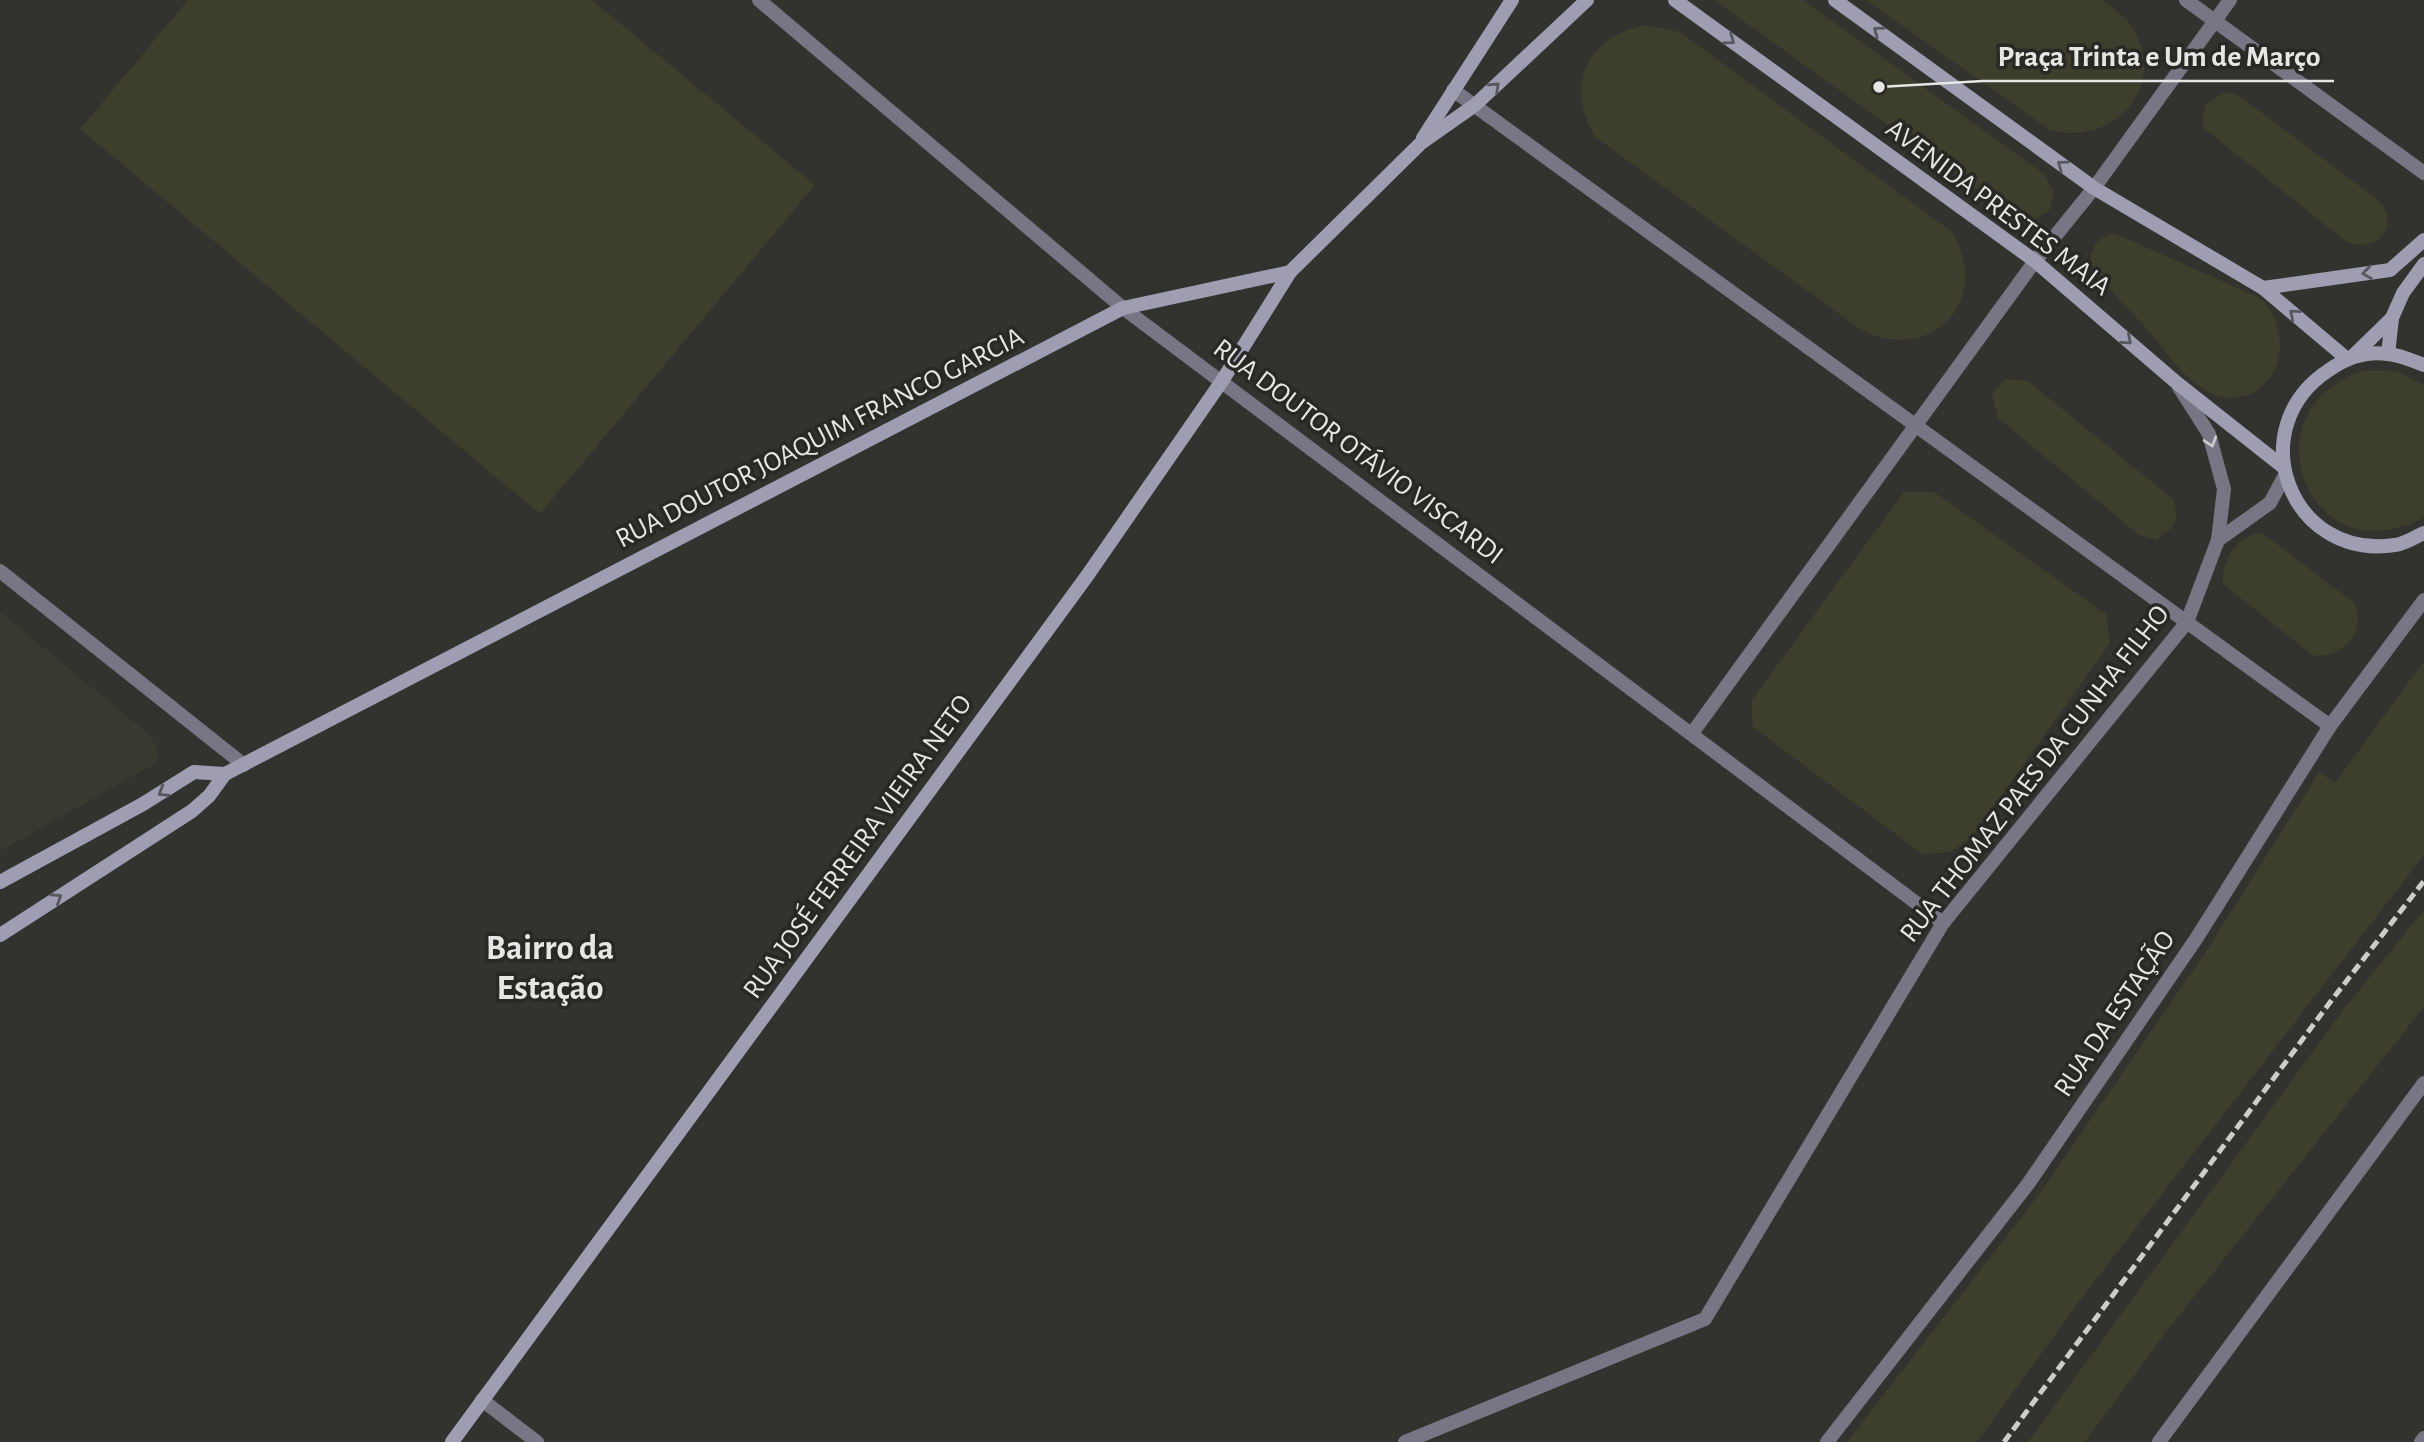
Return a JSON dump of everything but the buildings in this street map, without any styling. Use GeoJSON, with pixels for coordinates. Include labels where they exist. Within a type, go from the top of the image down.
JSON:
{"type":"FeatureCollection","features":[{"type":"Feature","properties":{"kind":"street","name":"RUA DOUTOR OTÁVIO VISCARDI"},"geometry":{"type":"LineString","coordinates":[[759,0],[1123,308],[1693,732],[1944,923]]}},
{"type":"Feature","properties":{"kind":"street"},"geometry":{"type":"LineString","coordinates":[[1421,143],[1512,0]]}},
{"type":"Feature","properties":{"kind":"street"},"geometry":{"type":"LineString","coordinates":[[1290,272],[1421,143],[1475,106],[1587,0]]}},
{"type":"Feature","properties":{"kind":"street","name":"AVENIDA PRESTES MAIA"},"geometry":{"type":"LineString","coordinates":[[1675,0],[2035,261],[2283,471]]}},
{"type":"Feature","properties":{"kind":"street"},"geometry":{"type":"LineString","coordinates":[[1835,0],[2094,188],[2263,288],[2349,357],[2388,354],[2424,365]]}},
{"type":"Feature","properties":{"kind":"street"},"geometry":{"type":"LineString","coordinates":[[2186,0],[2424,173]]}},
{"type":"Feature","properties":{"kind":"street"},"geometry":{"type":"LineString","coordinates":[[1693,732],[2035,261],[2094,188],[2230,0]]}},
{"type":"Feature","properties":{"kind":"street"},"geometry":{"type":"LineString","coordinates":[[1453,90],[2330,726]]}},
{"type":"Feature","properties":{"kind":"street"},"geometry":{"type":"LineString","coordinates":[[2263,288],[2390,270],[2424,240]]}},
{"type":"Feature","properties":{"kind":"street"},"geometry":{"type":"LineString","coordinates":[[2388,354],[2392,318],[2403,293],[2424,264]]}},
{"type":"Feature","properties":{"kind":"street","name":"RUA DOUTOR JOAQUIM FRANCO GARCIA"},"geometry":{"type":"LineString","coordinates":[[0,935],[192,811],[209,796],[225,774],[1123,308],[1290,272]]}},
{"type":"Feature","properties":{"kind":"street","name":"RUA JOSÉ FERREIRA VIEIRA NETO"},"geometry":{"type":"LineString","coordinates":[[452,1442],[1087,576],[1222,381],[1290,272]]}},
{"type":"Feature","properties":{"kind":"street"},"geometry":{"type":"LineString","coordinates":[[2270,503],[2283,471],[2285,421],[2309,383],[2349,357],[2392,318]]}},
{"type":"Feature","properties":{"kind":"street","name":"RUA THOMAZ PAES DA CUNHA FILHO"},"geometry":{"type":"LineString","coordinates":[[1405,1442],[1705,1319],[1944,923],[2187,622],[2218,540],[2224,489],[2210,434],[2177,383]]}},
{"type":"Feature","properties":{"kind":"street"},"geometry":{"type":"LineString","coordinates":[[2283,471],[2295,500],[2321,529],[2357,545],[2396,545],[2424,533]]}},
{"type":"Feature","properties":{"kind":"street"},"geometry":{"type":"LineString","coordinates":[[2218,540],[2270,503],[2295,500]]}},
{"type":"Feature","properties":{"kind":"street"},"geometry":{"type":"LineString","coordinates":[[0,570],[244,765]]}},
{"type":"Feature","properties":{"kind":"street","name":"RUA DA ESTAÇÃO"},"geometry":{"type":"LineString","coordinates":[[1827,1442],[2028,1184],[2196,939],[2330,726],[2424,600]]}},
{"type":"Feature","properties":{"kind":"street","name":"RUA DOUTOR JOAQUIM FRANCO GARCIA"},"geometry":{"type":"LineString","coordinates":[[0,882],[143,804],[194,772],[225,774]]}},
{"type":"Feature","properties":{"kind":"street"},"geometry":{"type":"LineString","coordinates":[[2159,1442],[2424,1083]]}},
{"type":"Feature","properties":{"kind":"street"},"geometry":{"type":"LineString","coordinates":[[482,1401],[537,1442]]}},
{"type":"Feature","properties":{"kind":"street"},"geometry":{"type":"LineString","coordinates":[[2421,1442],[2424,1438]]}},
{"type":"Feature","properties":{"kind":"shaded area"},"geometry":{"type":"Polygon","coordinates":[[[0,612],[151,736],[160,755],[153,765],[0,851],[0,612]]]}},
{"type":"Feature","properties":{"kind":"green space"},"geometry":{"type":"Polygon","coordinates":[[[188,0],[592,0],[815,185],[540,514],[80,129],[188,0]]]}},
{"type":"Feature","properties":{"kind":"green space"},"geometry":{"type":"Polygon","coordinates":[[[1714,0],[1803,0],[2044,174],[2054,192],[2049,211],[2032,221],[2014,216],[1714,0]]]}},
{"type":"Feature","properties":{"kind":"green space"},"geometry":{"type":"Polygon","coordinates":[[[1866,0],[2102,0],[2128,21],[2141,47],[2144,69],[2140,89],[2130,106],[2115,120],[2096,129],[2074,133],[2050,130],[1866,0]]]}},
{"type":"Feature","properties":{"kind":"green space"},"geometry":{"type":"Polygon","coordinates":[[[1646,25],[1680,32],[1952,232],[1963,257],[1965,281],[1960,303],[1948,320],[1931,333],[1910,339],[1886,339],[1860,329],[1595,137],[1586,118],[1582,100],[1582,82],[1586,66],[1595,52],[1608,40],[1625,31],[1646,25]]]}},
{"type":"Feature","properties":{"kind":"green space"},"geometry":{"type":"Polygon","coordinates":[[[2223,93],[2233,93],[2241,97],[2378,200],[2388,220],[2382,236],[2365,245],[2344,240],[2206,130],[2202,124],[2205,105],[2223,93]]]}},
{"type":"Feature","properties":{"kind":"green space"},"geometry":{"type":"Polygon","coordinates":[[[2114,233],[2262,299],[2273,316],[2279,334],[2280,352],[2267,382],[2254,392],[2238,397],[2218,396],[2185,375],[2090,262],[2097,243],[2114,233]]]}},
{"type":"Feature","properties":{"kind":"green space"},"geometry":{"type":"Polygon","coordinates":[[[2364,371],[2397,371],[2424,385],[2424,516],[2414,523],[2395,528],[2364,530],[2338,522],[2318,504],[2305,481],[2299,454],[2303,427],[2316,402],[2341,381],[2364,371]]]}},
{"type":"Feature","properties":{"kind":"green space"},"geometry":{"type":"Polygon","coordinates":[[[2005,379],[2028,381],[2174,500],[2177,517],[2173,527],[2156,540],[2139,535],[1998,418],[1992,394],[2005,379]]]}},
{"type":"Feature","properties":{"kind":"green space"},"geometry":{"type":"Polygon","coordinates":[[[1904,492],[1934,492],[2106,614],[2110,643],[1972,837],[1950,852],[1922,854],[1753,727],[1751,701],[1904,492]]]}},
{"type":"Feature","properties":{"kind":"green space"},"geometry":{"type":"Polygon","coordinates":[[[2261,532],[2353,602],[2358,623],[2350,641],[2342,648],[2323,656],[2312,655],[2223,584],[2225,566],[2237,544],[2261,532]]]}},
{"type":"Feature","properties":{"kind":"green space"},"geometry":{"type":"Polygon","coordinates":[[[2424,661],[2424,855],[2081,1299],[1977,1442],[1847,1442],[2040,1193],[2209,947],[2319,772],[2335,783],[2424,661]]]}},
{"type":"Feature","properties":{"kind":"green space"},"geometry":{"type":"Polygon","coordinates":[[[2424,910],[2424,1007],[2163,1336],[2085,1442],[2028,1442],[2343,1010],[2424,910]]]}},
{"type":"Feature","properties":{"kind":"railway"},"geometry":{"type":"LineString","coordinates":[[2004,1442],[2331,1001],[2424,881]]}},
{"type":"Feature","properties":{"kind":"place","name":"Praça Trinta e Um de Março"},"geometry":{"type":"Point","coordinates":[1879,87]}},
{"type":"Feature","properties":{"kind":"district","name":"Bairro da Estação"},"geometry":{"type":"Point","coordinates":[550,968]}}]}
